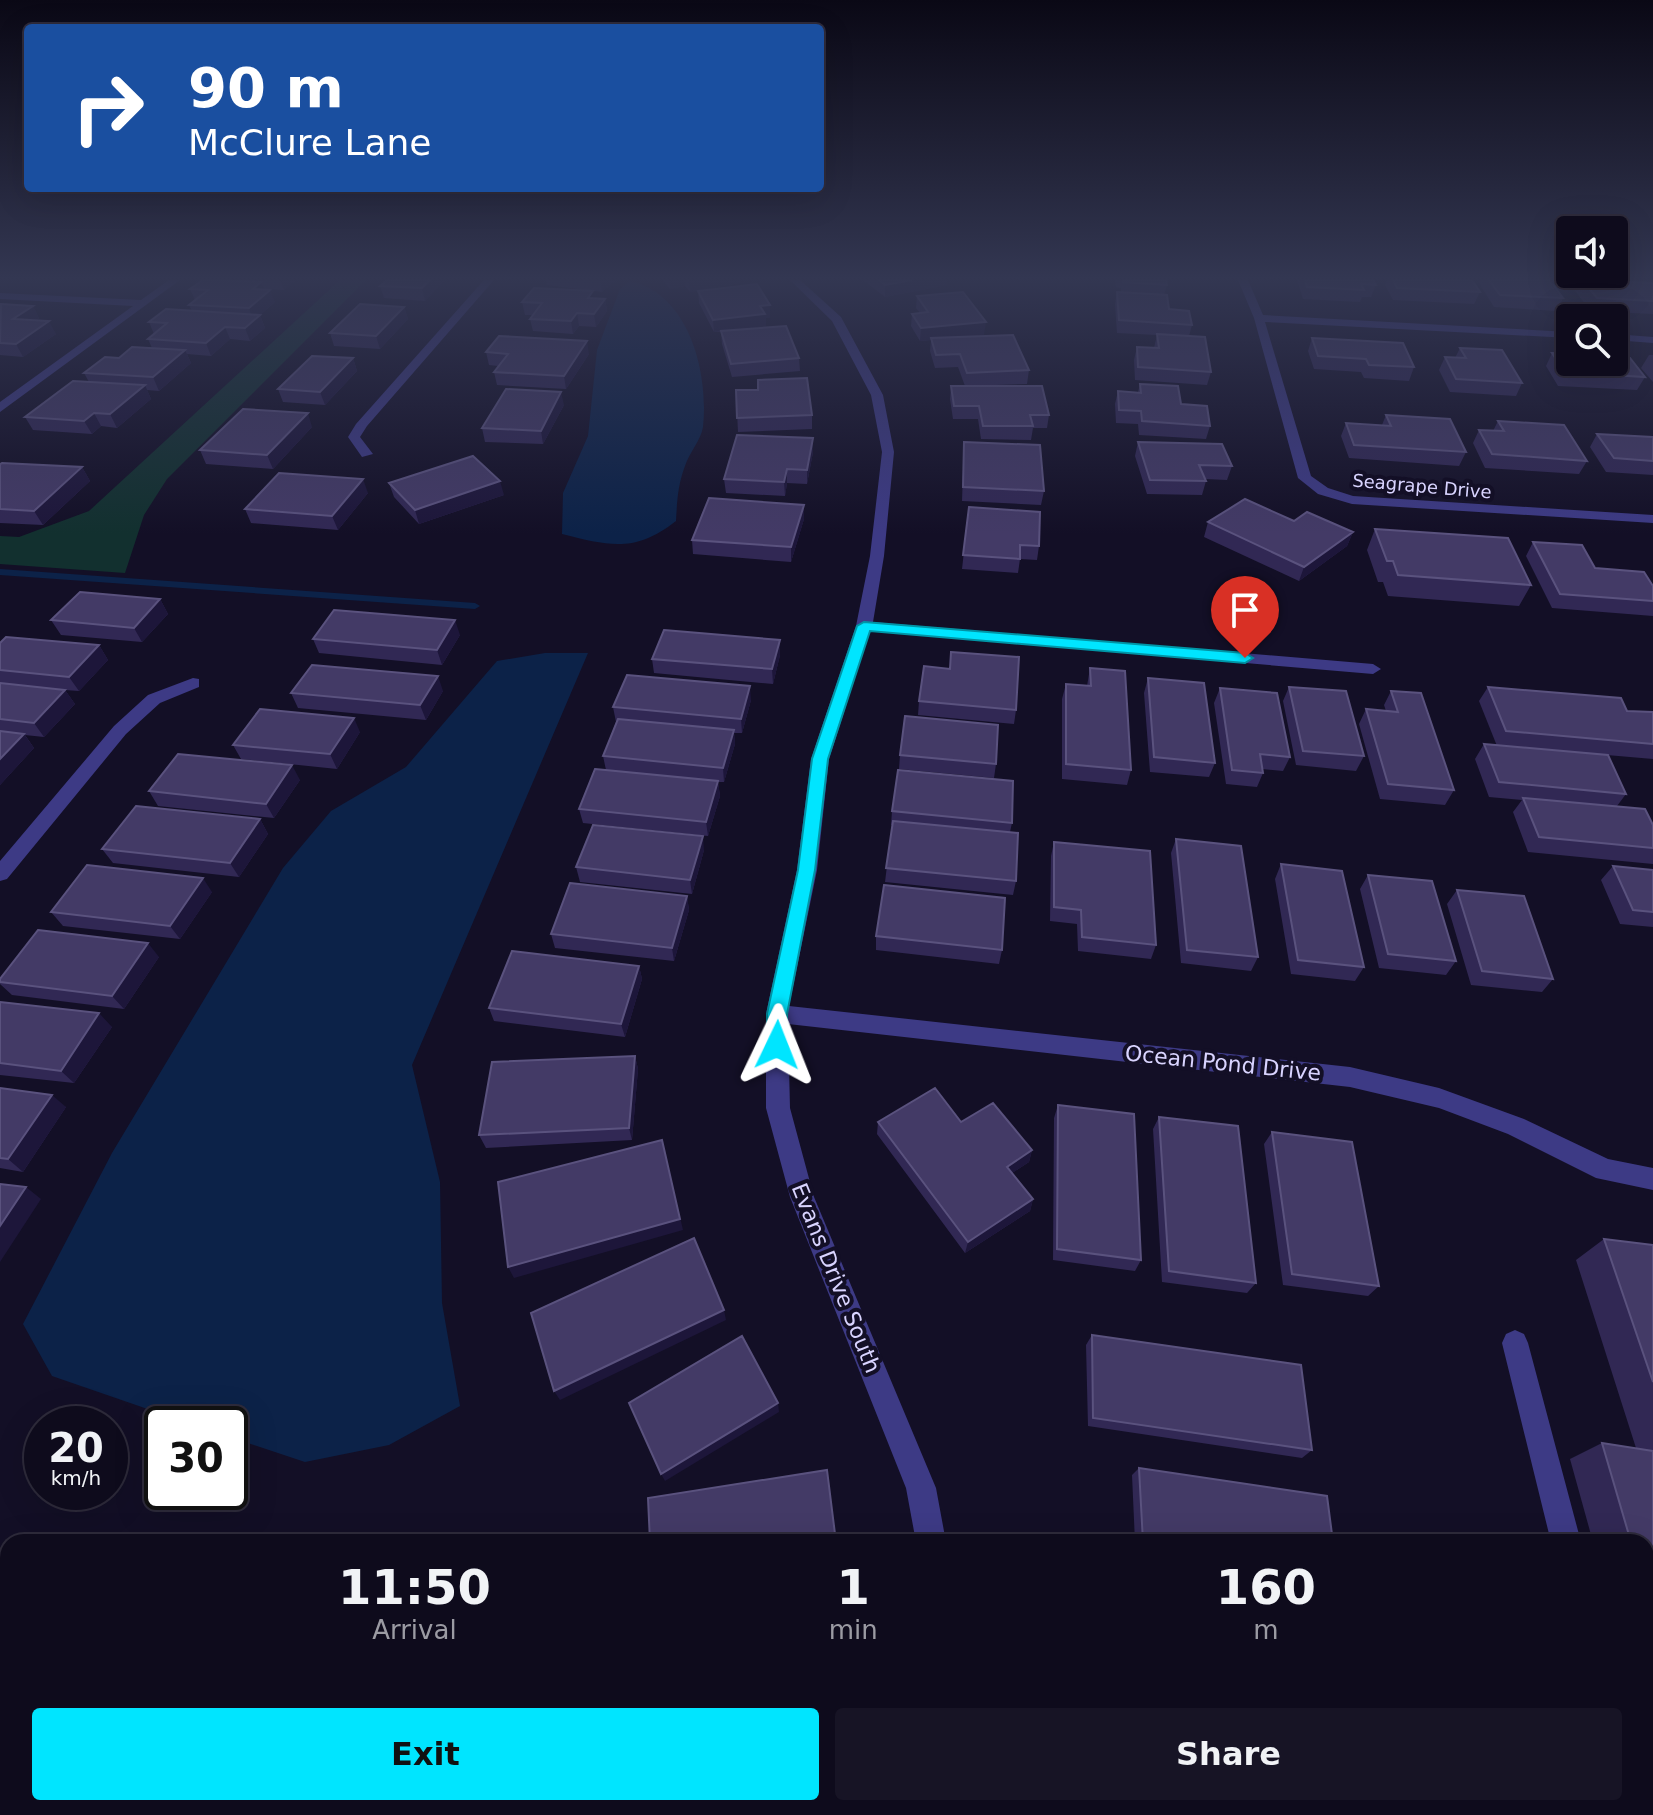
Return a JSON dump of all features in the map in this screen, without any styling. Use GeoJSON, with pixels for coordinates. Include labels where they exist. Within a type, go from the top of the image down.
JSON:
{"type":"FeatureCollection","features":[{"type":"Feature","properties":{"kind":"street"},"geometry":{"type":"LineString","coordinates":[[0,408],[59,365]]}},
{"type":"Feature","properties":{"kind":"street"},"geometry":{"type":"LineString","coordinates":[[367,454],[354,437],[414,365]]}},
{"type":"Feature","properties":{"kind":"street","name":"Evans Drive South"},"geometry":{"type":"LineString","coordinates":[[861,365],[877,395],[888,452],[877,556],[864,626],[820,759],[807,870],[777,1014],[778,1108],[802,1197],[921,1488],[930,1534]]}},
{"type":"Feature","properties":{"kind":"street","name":"Seagrape Drive"},"geometry":{"type":"LineString","coordinates":[[1272,365],[1305,478],[1323,491],[1363,501],[1653,519]]}},
{"type":"Feature","properties":{"kind":"street"},"geometry":{"type":"LineString","coordinates":[[864,626],[1373,669]]}},
{"type":"Feature","properties":{"kind":"street"},"geometry":{"type":"LineString","coordinates":[[0,874],[120,730],[154,699],[193,683]]}},
{"type":"Feature","properties":{"kind":"street","name":"Ocean Pond Drive"},"geometry":{"type":"LineString","coordinates":[[777,1014],[1350,1077],[1439,1098],[1516,1126],[1605,1170],[1653,1179]]}},
{"type":"Feature","properties":{"kind":"street"},"geometry":{"type":"LineString","coordinates":[[1515,1343],[1564,1534]]}},
{"type":"Feature","properties":{"kind":"green space"},"geometry":{"type":"Polygon","coordinates":[[[248,365],[281,365],[167,479],[144,515],[125,573],[0,564],[0,536],[19,537],[89,511],[248,365]]]}},
{"type":"Feature","properties":{"kind":"water"},"geometry":{"type":"Polygon","coordinates":[[[595,365],[699,365],[704,405],[703,427],[683,473],[676,521],[661,531],[648,538],[622,544],[594,542],[562,534],[563,493],[588,436],[595,365]]]}},
{"type":"Feature","properties":{"kind":"water"},"geometry":{"type":"Polygon","coordinates":[[[545,653],[588,653],[412,1065],[440,1182],[442,1303],[460,1406],[389,1445],[305,1462],[248,1443],[248,1406],[144,1408],[52,1376],[23,1324],[112,1153],[283,868],[331,811],[406,767],[497,661],[545,653]]]}},
{"type":"Feature","properties":{"kind":"building"},"geometry":{"type":"Polygon","coordinates":[[[95,365],[168,365],[153,377],[84,373],[95,365]]]}},
{"type":"Feature","properties":{"kind":"building"},"geometry":{"type":"Polygon","coordinates":[[[303,365],[346,365],[320,392],[278,389],[303,365]]]}},
{"type":"Feature","properties":{"kind":"building"},"geometry":{"type":"Polygon","coordinates":[[[500,365],[571,365],[564,376],[494,372],[500,365]]]}},
{"type":"Feature","properties":{"kind":"building"},"geometry":{"type":"Polygon","coordinates":[[[964,365],[1027,365],[1029,370],[967,373],[964,365]]]}},
{"type":"Feature","properties":{"kind":"building"},"geometry":{"type":"Polygon","coordinates":[[[1210,365],[1211,372],[1138,367],[1210,365]]]}},
{"type":"Feature","properties":{"kind":"building"},"geometry":{"type":"Polygon","coordinates":[[[1369,365],[1413,365],[1414,367],[1369,365]]]}},
{"type":"Feature","properties":{"kind":"building"},"geometry":{"type":"Polygon","coordinates":[[[1449,365],[1511,365],[1522,383],[1456,379],[1449,365]]]}},
{"type":"Feature","properties":{"kind":"building"},"geometry":{"type":"Polygon","coordinates":[[[1628,365],[1635,365],[1645,377],[1628,376],[1628,365]]]}},
{"type":"Feature","properties":{"kind":"building"},"geometry":{"type":"Polygon","coordinates":[[[807,378],[812,415],[737,418],[736,390],[758,390],[758,380],[807,378]]]}},
{"type":"Feature","properties":{"kind":"building"},"geometry":{"type":"Polygon","coordinates":[[[73,381],[145,385],[110,414],[94,413],[84,421],[25,417],[73,381]]]}},
{"type":"Feature","properties":{"kind":"building"},"geometry":{"type":"Polygon","coordinates":[[[1140,384],[1178,386],[1181,404],[1207,406],[1210,426],[1142,421],[1141,411],[1119,410],[1118,391],[1141,393],[1140,384]]]}},
{"type":"Feature","properties":{"kind":"building"},"geometry":{"type":"Polygon","coordinates":[[[951,386],[1042,386],[1049,415],[1030,415],[1033,426],[983,426],[979,406],[954,406],[951,386]]]}},
{"type":"Feature","properties":{"kind":"building"},"geometry":{"type":"Polygon","coordinates":[[[506,389],[561,392],[541,431],[482,428],[506,389]]]}},
{"type":"Feature","properties":{"kind":"building"},"geometry":{"type":"Polygon","coordinates":[[[243,409],[308,413],[267,455],[200,450],[243,409]]]}},
{"type":"Feature","properties":{"kind":"building"},"geometry":{"type":"Polygon","coordinates":[[[1386,415],[1450,419],[1466,452],[1354,445],[1346,423],[1391,426],[1386,415]]]}},
{"type":"Feature","properties":{"kind":"building"},"geometry":{"type":"Polygon","coordinates":[[[1498,421],[1564,425],[1587,461],[1492,454],[1479,430],[1504,431],[1498,421]]]}},
{"type":"Feature","properties":{"kind":"building"},"geometry":{"type":"Polygon","coordinates":[[[1597,434],[1653,437],[1653,461],[1614,458],[1597,434]]]}},
{"type":"Feature","properties":{"kind":"building"},"geometry":{"type":"Polygon","coordinates":[[[737,435],[813,438],[807,470],[787,469],[784,482],[724,479],[737,435]]]}},
{"type":"Feature","properties":{"kind":"building"},"geometry":{"type":"Polygon","coordinates":[[[964,442],[1040,445],[1044,491],[963,487],[964,442]]]}},
{"type":"Feature","properties":{"kind":"building"},"geometry":{"type":"Polygon","coordinates":[[[1138,442],[1222,444],[1232,466],[1199,465],[1206,481],[1150,480],[1138,442]]]}},
{"type":"Feature","properties":{"kind":"building"},"geometry":{"type":"Polygon","coordinates":[[[473,456],[500,481],[415,510],[389,483],[473,456]]]}},
{"type":"Feature","properties":{"kind":"building"},"geometry":{"type":"Polygon","coordinates":[[[2,463],[82,467],[34,511],[0,509],[2,463]]]}},
{"type":"Feature","properties":{"kind":"building"},"geometry":{"type":"Polygon","coordinates":[[[279,473],[363,479],[332,516],[245,509],[279,473]]]}},
{"type":"Feature","properties":{"kind":"building"},"geometry":{"type":"Polygon","coordinates":[[[709,498],[804,505],[791,547],[692,540],[709,498]]]}},
{"type":"Feature","properties":{"kind":"building"},"geometry":{"type":"Polygon","coordinates":[[[1245,499],[1294,521],[1307,512],[1353,532],[1304,567],[1208,522],[1245,499]]]}},
{"type":"Feature","properties":{"kind":"building"},"geometry":{"type":"Polygon","coordinates":[[[969,507],[1040,512],[1039,546],[1020,545],[1020,559],[963,555],[969,507]]]}},
{"type":"Feature","properties":{"kind":"building"},"geometry":{"type":"Polygon","coordinates":[[[1375,529],[1508,538],[1531,585],[1398,575],[1393,561],[1387,561],[1375,529]]]}},
{"type":"Feature","properties":{"kind":"building"},"geometry":{"type":"Polygon","coordinates":[[[1533,542],[1582,545],[1595,568],[1644,572],[1653,586],[1653,601],[1560,594],[1533,542]]]}},
{"type":"Feature","properties":{"kind":"building"},"geometry":{"type":"Polygon","coordinates":[[[80,592],[160,599],[134,628],[51,620],[80,592]]]}},
{"type":"Feature","properties":{"kind":"building"},"geometry":{"type":"Polygon","coordinates":[[[334,610],[455,620],[437,650],[313,639],[334,610]]]}},
{"type":"Feature","properties":{"kind":"building"},"geometry":{"type":"Polygon","coordinates":[[[664,630],[780,640],[772,669],[652,659],[664,630]]]}},
{"type":"Feature","properties":{"kind":"building"},"geometry":{"type":"Polygon","coordinates":[[[6,637],[99,645],[69,677],[0,670],[0,643],[6,637]]]}},
{"type":"Feature","properties":{"kind":"building"},"geometry":{"type":"Polygon","coordinates":[[[951,652],[1019,657],[1016,710],[919,701],[924,666],[950,669],[951,652]]]}},
{"type":"Feature","properties":{"kind":"building"},"geometry":{"type":"Polygon","coordinates":[[[312,665],[438,676],[420,705],[291,693],[312,665]]]}},
{"type":"Feature","properties":{"kind":"building"},"geometry":{"type":"Polygon","coordinates":[[[1090,668],[1125,671],[1131,770],[1066,764],[1066,684],[1091,686],[1090,668]]]}},
{"type":"Feature","properties":{"kind":"building"},"geometry":{"type":"Polygon","coordinates":[[[627,675],[750,686],[741,719],[613,707],[627,675]]]}},
{"type":"Feature","properties":{"kind":"building"},"geometry":{"type":"Polygon","coordinates":[[[1148,678],[1204,683],[1215,763],[1154,757],[1148,678]]]}},
{"type":"Feature","properties":{"kind":"building"},"geometry":{"type":"Polygon","coordinates":[[[0,683],[65,690],[34,723],[0,719],[0,683]]]}},
{"type":"Feature","properties":{"kind":"building"},"geometry":{"type":"Polygon","coordinates":[[[1289,687],[1346,691],[1364,756],[1303,751],[1289,687]]]}},
{"type":"Feature","properties":{"kind":"building"},"geometry":{"type":"Polygon","coordinates":[[[1488,687],[1621,698],[1627,711],[1653,712],[1653,744],[1506,731],[1488,687]]]}},
{"type":"Feature","properties":{"kind":"building"},"geometry":{"type":"Polygon","coordinates":[[[1220,688],[1277,693],[1290,757],[1260,754],[1263,773],[1232,770],[1220,688]]]}},
{"type":"Feature","properties":{"kind":"building"},"geometry":{"type":"Polygon","coordinates":[[[1391,691],[1421,693],[1454,790],[1388,784],[1366,709],[1398,712],[1391,691]]]}},
{"type":"Feature","properties":{"kind":"building"},"geometry":{"type":"Polygon","coordinates":[[[260,709],[354,718],[330,754],[233,745],[260,709]]]}},
{"type":"Feature","properties":{"kind":"building"},"geometry":{"type":"Polygon","coordinates":[[[905,716],[998,725],[996,764],[900,755],[905,716]]]}},
{"type":"Feature","properties":{"kind":"building"},"geometry":{"type":"Polygon","coordinates":[[[618,719],[734,730],[723,768],[603,756],[618,719]]]}},
{"type":"Feature","properties":{"kind":"building"},"geometry":{"type":"Polygon","coordinates":[[[0,731],[24,734],[0,759],[0,731]]]}},
{"type":"Feature","properties":{"kind":"building"},"geometry":{"type":"Polygon","coordinates":[[[1484,744],[1608,755],[1626,794],[1499,782],[1484,744]]]}},
{"type":"Feature","properties":{"kind":"building"},"geometry":{"type":"Polygon","coordinates":[[[178,754],[292,765],[266,804],[149,791],[178,754]]]}},
{"type":"Feature","properties":{"kind":"building"},"geometry":{"type":"Polygon","coordinates":[[[595,769],[718,781],[706,822],[579,809],[595,769]]]}},
{"type":"Feature","properties":{"kind":"building"},"geometry":{"type":"Polygon","coordinates":[[[898,770],[1013,781],[1012,823],[892,811],[898,770]]]}},
{"type":"Feature","properties":{"kind":"building"},"geometry":{"type":"Polygon","coordinates":[[[1523,798],[1645,809],[1653,825],[1653,848],[1539,837],[1523,798]]]}},
{"type":"Feature","properties":{"kind":"building"},"geometry":{"type":"Polygon","coordinates":[[[136,806],[260,819],[230,863],[102,849],[136,806]]]}},
{"type":"Feature","properties":{"kind":"building"},"geometry":{"type":"Polygon","coordinates":[[[893,821],[1018,833],[1016,881],[886,868],[893,821]]]}},
{"type":"Feature","properties":{"kind":"building"},"geometry":{"type":"Polygon","coordinates":[[[593,825],[703,836],[690,880],[576,867],[593,825]]]}},
{"type":"Feature","properties":{"kind":"building"},"geometry":{"type":"Polygon","coordinates":[[[1176,839],[1241,846],[1258,957],[1187,950],[1176,839]]]}},
{"type":"Feature","properties":{"kind":"building"},"geometry":{"type":"Polygon","coordinates":[[[1054,842],[1150,851],[1156,945],[1082,937],[1081,910],[1054,907],[1054,842]]]}},
{"type":"Feature","properties":{"kind":"building"},"geometry":{"type":"Polygon","coordinates":[[[1281,864],[1342,871],[1364,967],[1298,960],[1281,864]]]}},
{"type":"Feature","properties":{"kind":"building"},"geometry":{"type":"Polygon","coordinates":[[[87,865],[203,878],[170,926],[51,912],[87,865]]]}},
{"type":"Feature","properties":{"kind":"building"},"geometry":{"type":"Polygon","coordinates":[[[1613,866],[1653,870],[1653,912],[1633,910],[1613,866]]]}},
{"type":"Feature","properties":{"kind":"building"},"geometry":{"type":"Polygon","coordinates":[[[1368,875],[1432,881],[1456,961],[1388,954],[1368,875]]]}},
{"type":"Feature","properties":{"kind":"building"},"geometry":{"type":"Polygon","coordinates":[[[570,883],[687,896],[672,948],[551,934],[570,883]]]}},
{"type":"Feature","properties":{"kind":"building"},"geometry":{"type":"Polygon","coordinates":[[[884,885],[1005,898],[1002,950],[876,936],[884,885]]]}},
{"type":"Feature","properties":{"kind":"building"},"geometry":{"type":"Polygon","coordinates":[[[1457,890],[1524,896],[1553,979],[1482,971],[1457,890]]]}},
{"type":"Feature","properties":{"kind":"building"},"geometry":{"type":"Polygon","coordinates":[[[38,930],[148,943],[112,996],[0,982],[38,930]]]}},
{"type":"Feature","properties":{"kind":"building"},"geometry":{"type":"Polygon","coordinates":[[[512,951],[639,966],[621,1024],[489,1008],[512,951]]]}},
{"type":"Feature","properties":{"kind":"building"},"geometry":{"type":"Polygon","coordinates":[[[0,1002],[99,1013],[61,1071],[0,1063],[0,1002]]]}},
{"type":"Feature","properties":{"kind":"building"},"geometry":{"type":"Polygon","coordinates":[[[635,1056],[629,1128],[479,1135],[492,1062],[635,1056]]]}},
{"type":"Feature","properties":{"kind":"building"},"geometry":{"type":"Polygon","coordinates":[[[0,1088],[52,1095],[8,1159],[0,1158],[0,1088]]]}},
{"type":"Feature","properties":{"kind":"building"},"geometry":{"type":"Polygon","coordinates":[[[935,1088],[961,1122],[993,1103],[1032,1150],[1007,1167],[1033,1199],[968,1242],[878,1122],[935,1088]]]}},
{"type":"Feature","properties":{"kind":"building"},"geometry":{"type":"Polygon","coordinates":[[[1058,1105],[1134,1114],[1141,1260],[1057,1249],[1058,1105]]]}},
{"type":"Feature","properties":{"kind":"building"},"geometry":{"type":"Polygon","coordinates":[[[1159,1117],[1238,1126],[1256,1283],[1169,1271],[1159,1117]]]}},
{"type":"Feature","properties":{"kind":"building"},"geometry":{"type":"Polygon","coordinates":[[[1272,1132],[1352,1142],[1379,1286],[1292,1274],[1272,1132]]]}},
{"type":"Feature","properties":{"kind":"building"},"geometry":{"type":"Polygon","coordinates":[[[662,1140],[680,1219],[508,1267],[498,1182],[662,1140]]]}},
{"type":"Feature","properties":{"kind":"building"},"geometry":{"type":"Polygon","coordinates":[[[0,1184],[26,1187],[0,1226],[0,1184]]]}},
{"type":"Feature","properties":{"kind":"building"},"geometry":{"type":"Polygon","coordinates":[[[694,1238],[724,1310],[554,1391],[531,1313],[694,1238]]]}},
{"type":"Feature","properties":{"kind":"building"},"geometry":{"type":"Polygon","coordinates":[[[1604,1239],[1653,1245],[1653,1382],[1604,1239]]]}},
{"type":"Feature","properties":{"kind":"building"},"geometry":{"type":"Polygon","coordinates":[[[1092,1335],[1301,1365],[1312,1450],[1093,1418],[1092,1335]]]}},
{"type":"Feature","properties":{"kind":"building"},"geometry":{"type":"Polygon","coordinates":[[[742,1336],[778,1403],[661,1474],[629,1403],[742,1336]]]}},
{"type":"Feature","properties":{"kind":"building"},"geometry":{"type":"Polygon","coordinates":[[[1602,1443],[1653,1451],[1653,1534],[1629,1534],[1602,1443]]]}},
{"type":"Feature","properties":{"kind":"building"},"geometry":{"type":"Polygon","coordinates":[[[1139,1468],[1327,1496],[1332,1534],[1143,1534],[1139,1468]]]}},
{"type":"Feature","properties":{"kind":"building"},"geometry":{"type":"Polygon","coordinates":[[[827,1470],[835,1534],[650,1534],[648,1498],[827,1470]]]}},
{"type":"Feature","properties":{"kind":"waterway"},"geometry":{"type":"LineString","coordinates":[[0,572],[475,606]]}},
{"type":"Feature","properties":{"kind":"route"},"geometry":{"type":"LineString","coordinates":[[777,1045],[777,1014],[807,870],[820,759],[864,626],[1245,658]]}}]}
